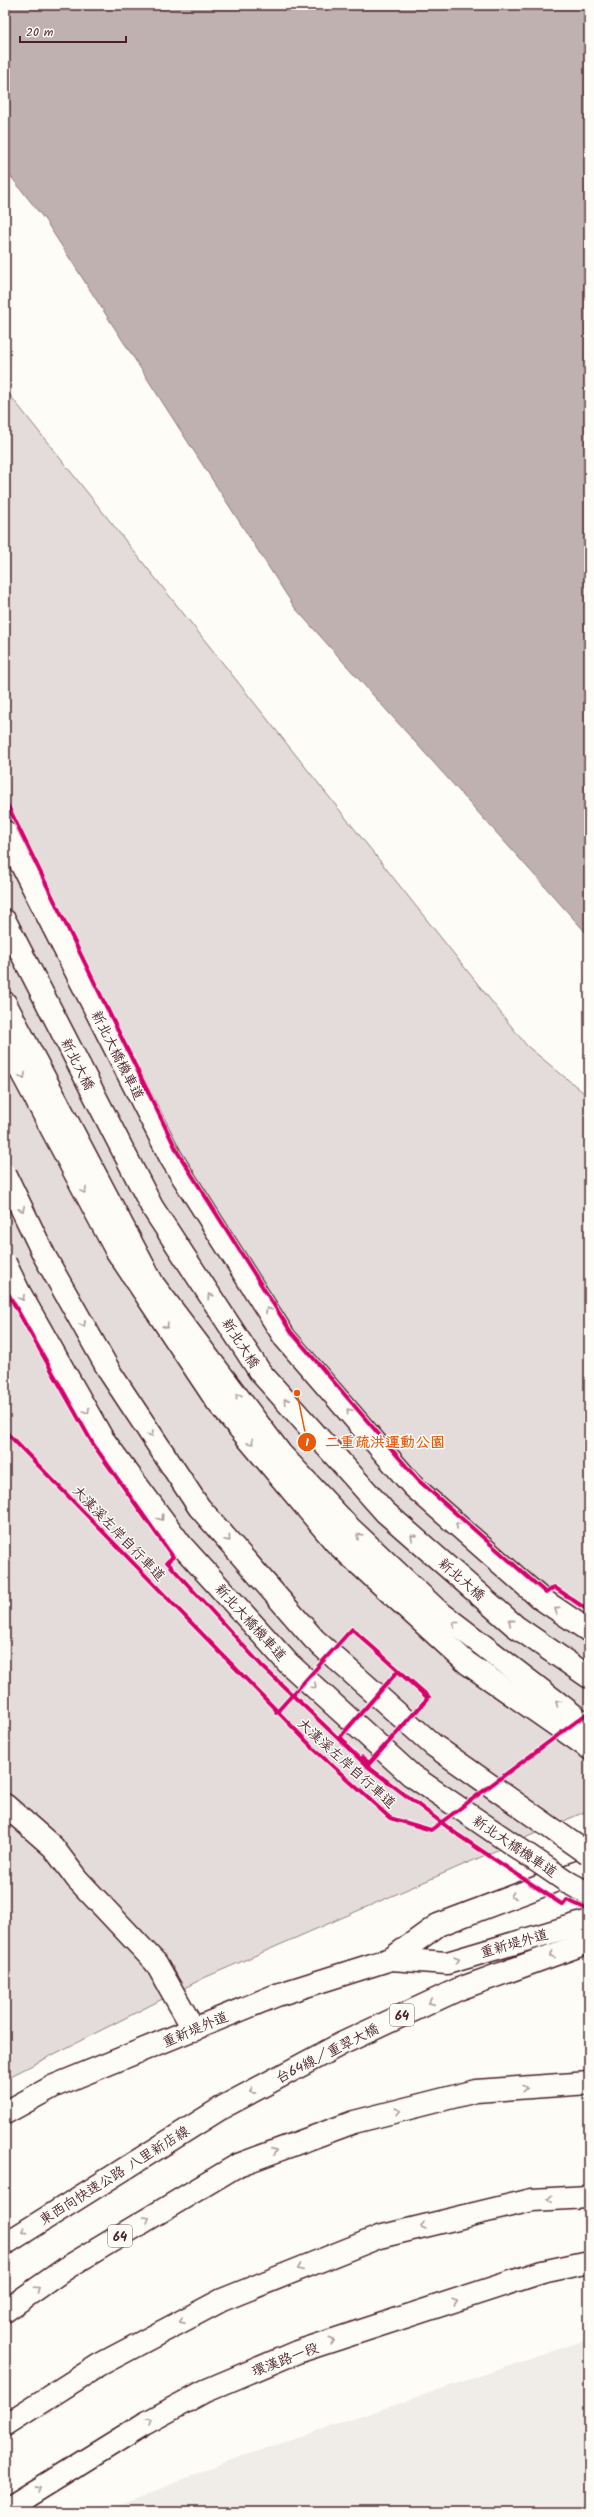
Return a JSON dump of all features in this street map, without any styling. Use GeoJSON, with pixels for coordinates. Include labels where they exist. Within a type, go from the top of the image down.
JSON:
{"type":"FeatureCollection","features":[{"type":"Feature","properties":{"kind":"main road","name":"新北大橋機車道"},"geometry":{"type":"LineString","coordinates":[[5,832],[171,1158],[285,1338],[413,1486],[540,1598],[589,1631]]}},
{"type":"Feature","properties":{"kind":"main road","name":"新北大橋"},"geometry":{"type":"LineString","coordinates":[[5,921],[152,1207],[260,1372],[385,1512],[515,1626],[589,1677]]}},
{"type":"Feature","properties":{"kind":"main road"},"geometry":{"type":"LineString","coordinates":[[5,1003],[153,1284],[282,1454],[350,1528],[437,1610],[589,1727]]}},
{"type":"Feature","properties":{"kind":"main road"},"geometry":{"type":"LineString","coordinates":[[5,1042],[116,1250],[218,1403],[336,1543],[467,1663],[589,1748]]}},
{"type":"Feature","properties":{"kind":"main road"},"geometry":{"type":"LineString","coordinates":[[5,1174],[45,1257],[111,1374],[199,1507],[320,1644],[433,1745],[589,1859]]}},
{"type":"Feature","properties":{"kind":"main road","name":"新北大橋機車道"},"geometry":{"type":"LineString","coordinates":[[5,1263],[19,1292],[102,1438],[182,1546],[288,1663],[411,1775],[569,1883],[589,1894]]}},
{"type":"Feature","properties":{"kind":"main road"},"geometry":{"type":"LineString","coordinates":[[5,1805],[53,1847],[77,1879],[156,1963],[194,2030]]}},
{"type":"Feature","properties":{"kind":"main road","name":"重新堤外道"},"geometry":{"type":"LineString","coordinates":[[5,2113],[54,2086],[277,1995],[391,1959],[438,1925],[589,1859]]}},
{"type":"Feature","properties":{"kind":"main road","name":"重新堤外道"},"geometry":{"type":"LineString","coordinates":[[391,1959],[447,1963],[589,1921]]}},
{"type":"Feature","properties":{"kind":"main road","name":"台64線／重翠大橋"},"geometry":{"type":"LineString","coordinates":[[224,2107],[340,2044],[459,1989],[589,1942]]}},
{"type":"Feature","properties":{"kind":"main road","name":"64"},"geometry":{"type":"LineString","coordinates":[[5,2311],[68,2267],[238,2165],[354,2122],[476,2091],[589,2083]]}},
{"type":"Feature","properties":{"kind":"main road","name":"東西向快速公路 八里新店線"},"geometry":{"type":"LineString","coordinates":[[5,2244],[224,2107]]}},
{"type":"Feature","properties":{"kind":"main road"},"geometry":{"type":"LineString","coordinates":[[5,2425],[99,2365],[222,2300],[379,2237],[532,2200],[589,2197]]}},
{"type":"Feature","properties":{"kind":"main road","name":"環漢路一段"},"geometry":{"type":"LineString","coordinates":[[5,2510],[144,2424],[205,2390],[297,2352],[542,2272],[589,2262]]}},
{"type":"Feature","properties":{"kind":"shaded area"},"geometry":{"type":"Polygon","coordinates":[[[5,5],[589,5],[589,936],[295,608],[45,220],[5,169],[5,5]]]}},
{"type":"Feature","properties":{"kind":"shaded area"},"geometry":{"type":"Polygon","coordinates":[[[5,389],[527,1046],[589,1097],[589,1810],[206,1977],[5,2079],[5,389]]]}},
{"type":"Feature","properties":{"kind":"shaded area"},"geometry":{"type":"Polygon","coordinates":[[[589,2339],[589,2512],[107,2512],[214,2466],[589,2339]]]}},
{"type":"Feature","properties":{"kind":"cycle path"},"geometry":{"type":"LineString","coordinates":[[5,800],[178,1153],[291,1332],[418,1480],[546,1593],[554,1587],[589,1611]]}},
{"type":"Feature","properties":{"kind":"cycle path","name":"大漢溪左岸自行車道"},"geometry":{"type":"LineString","coordinates":[[5,1288],[93,1444],[173,1557],[167,1562],[262,1666],[367,1766],[458,1835],[563,1905],[567,1900],[589,1910]]}},
{"type":"Feature","properties":{"kind":"cycle path","name":"大漢溪左岸自行車道"},"geometry":{"type":"LineString","coordinates":[[5,1431],[315,1750],[390,1818],[431,1830],[589,1712]]}},
{"type":"Feature","properties":{"kind":"cycle path","name":"大漢溪左岸自行車道"},"geometry":{"type":"LineString","coordinates":[[276,1713],[352,1629],[429,1697],[369,1764],[363,1759]]}},
{"type":"Feature","properties":{"kind":"cycle path","name":"大漢溪左岸自行車道"},"geometry":{"type":"LineString","coordinates":[[344,1742],[339,1738],[398,1671],[428,1698],[369,1763],[362,1757]]}},
{"type":"Feature","properties":{"kind":"cycle path","name":"大漢溪左岸自行車道"},"geometry":{"type":"LineString","coordinates":[[346,1743],[340,1737],[398,1671],[428,1698],[367,1766]]}},
{"type":"Feature","properties":{"kind":"place","name":"二重疏洪運動公園"},"geometry":{"type":"Point","coordinates":[297,1393]}}]}
